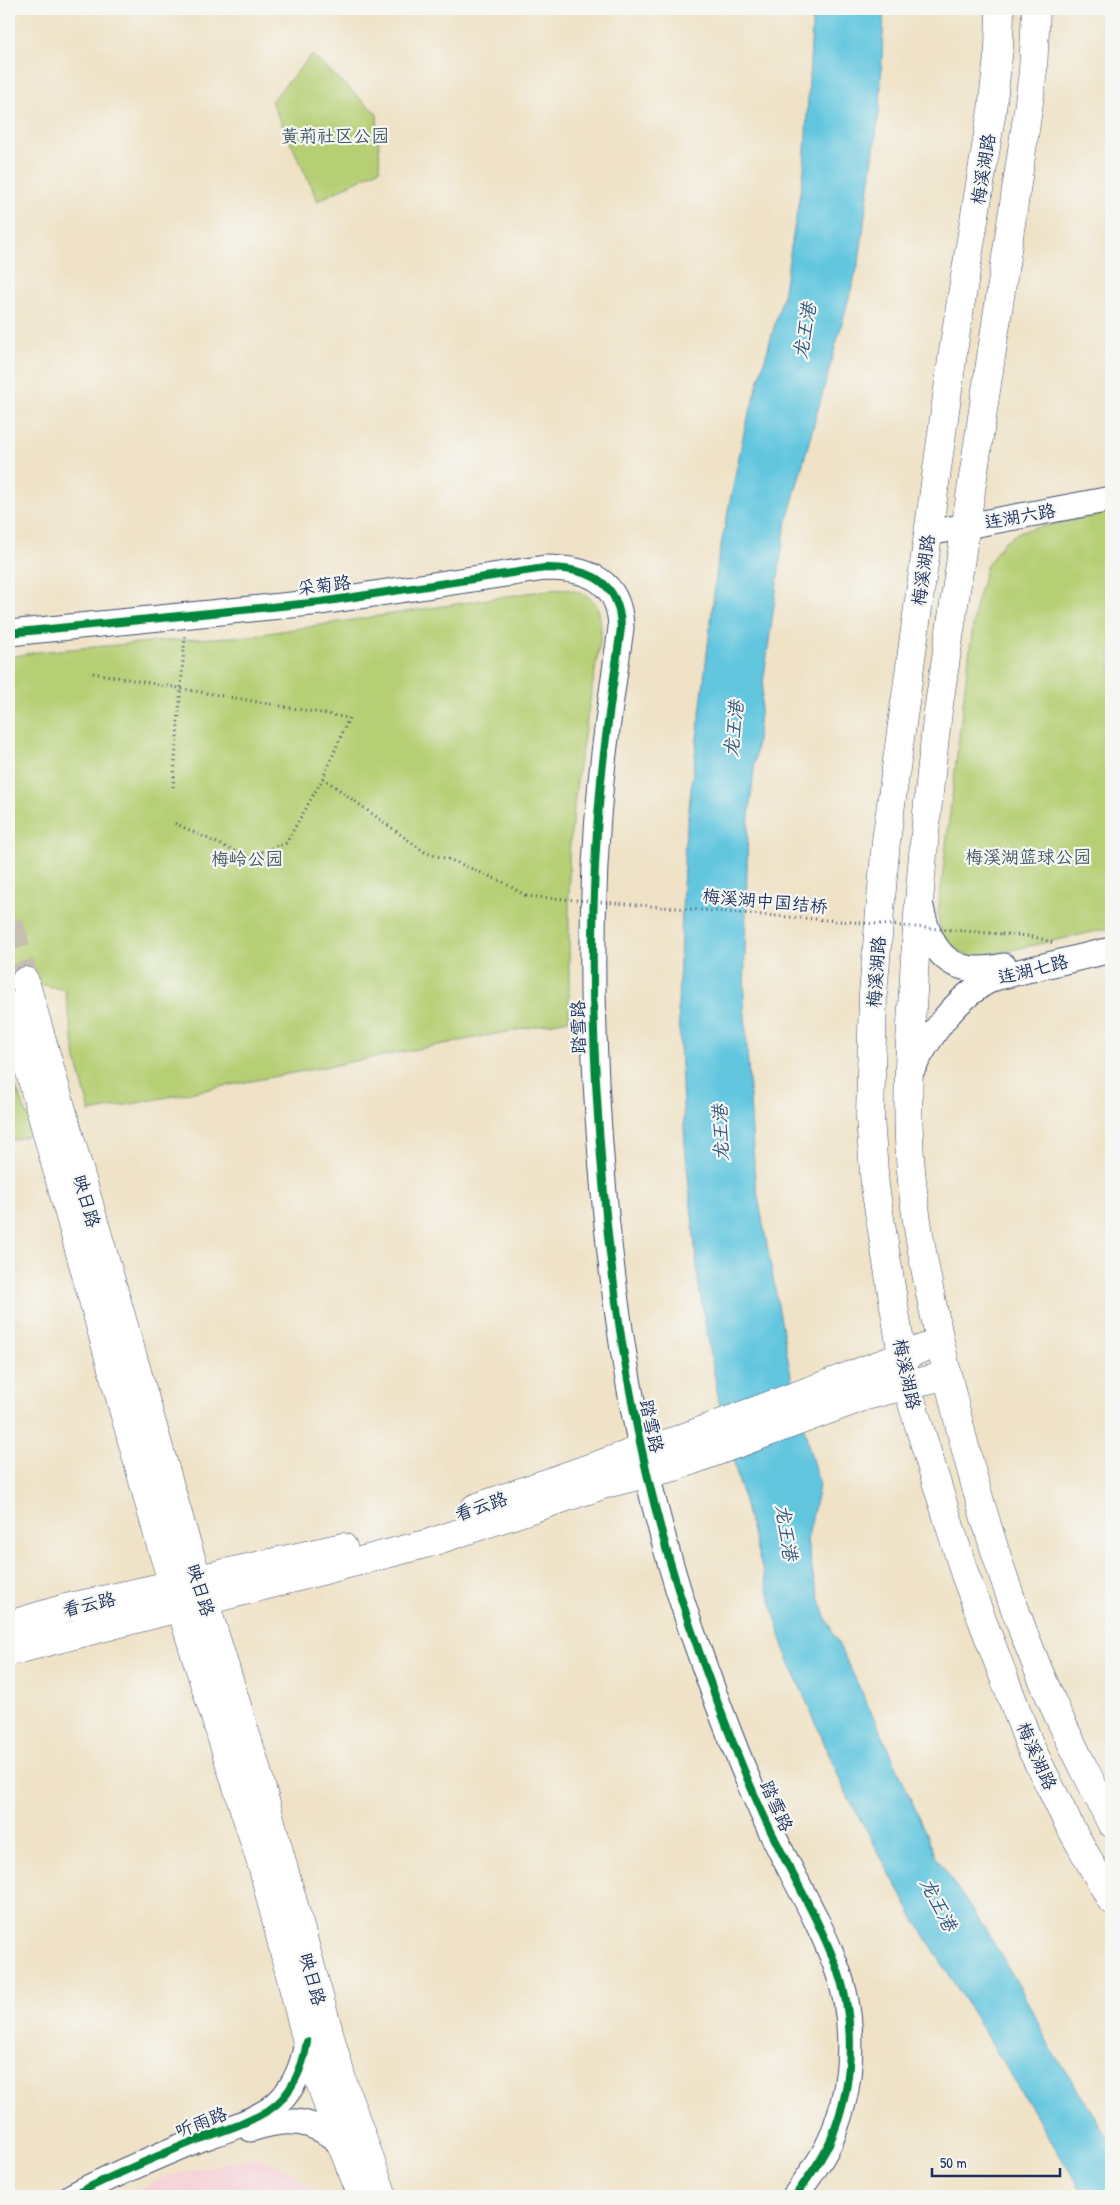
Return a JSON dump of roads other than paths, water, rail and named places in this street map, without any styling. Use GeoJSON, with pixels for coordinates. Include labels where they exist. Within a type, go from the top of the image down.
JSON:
{"type":"FeatureCollection","features":[{"type":"Feature","properties":{"kind":"main road","name":"梅溪湖路"},"geometry":{"type":"LineString","coordinates":[[1000,9],[999,48],[992,110],[956,338],[907,678],[886,840],[872,1036],[870,1117],[875,1187],[907,1387],[965,1575],[1030,1746],[1068,1824],[1111,1900]]}},
{"type":"Feature","properties":{"kind":"main road","name":"梅溪湖路"},"geometry":{"type":"LineString","coordinates":[[1036,9],[1033,71],[1028,110],[938,711],[918,889],[909,1075],[910,1169],[922,1261],[947,1375],[990,1530],[1018,1615],[1052,1703],[1111,1823]]}},
{"type":"Feature","properties":{"kind":"main road","name":"映日路"},"geometry":{"type":"LineString","coordinates":[[26,981],[74,1154],[307,2042],[342,2145],[362,2196]]}},
{"type":"Feature","properties":{"kind":"main road","name":"映日路"},"geometry":{"type":"LineString","coordinates":[[9,1005],[189,1594],[279,1847],[309,1964],[343,2083],[383,2196]]}},
{"type":"Feature","properties":{"kind":"main road"},"geometry":{"type":"LineString","coordinates":[[865,1384],[902,1357],[940,1342]]}},
{"type":"Feature","properties":{"kind":"main road"},"geometry":{"type":"LineString","coordinates":[[865,1384],[907,1387],[947,1375]]}},
{"type":"Feature","properties":{"kind":"main road","name":"看云路"},"geometry":{"type":"LineString","coordinates":[[9,1652],[189,1594],[429,1542],[606,1484],[639,1464],[673,1455],[865,1384]]}},
{"type":"Feature","properties":{"kind":"main road","name":"看云路"},"geometry":{"type":"LineString","coordinates":[[9,1625],[66,1608],[189,1594]]}},
{"type":"Feature","properties":{"kind":"street","name":"连湖六路"},"geometry":{"type":"LineString","coordinates":[[930,526],[1111,488]]}},
{"type":"Feature","properties":{"kind":"street","name":"连湖六路"},"geometry":{"type":"LineString","coordinates":[[968,518],[1111,499]]}},
{"type":"Feature","properties":{"kind":"street","name":"采菊路"},"geometry":{"type":"LineString","coordinates":[[9,633],[321,602],[546,568],[566,568],[593,576],[602,581],[611,592],[616,614]]}},
{"type":"Feature","properties":{"kind":"street","name":"采菊路"},"geometry":{"type":"LineString","coordinates":[[9,642],[323,610],[518,580],[564,575],[578,578],[598,588],[605,595],[616,614]]}},
{"type":"Feature","properties":{"kind":"street","name":"踏雪路"},"geometry":{"type":"LineString","coordinates":[[616,614],[622,628],[601,780],[597,833],[592,995],[595,1077],[607,1236],[643,1503],[675,1608],[723,1741],[755,1816],[829,1972],[836,1993],[842,2043],[840,2075],[828,2124],[808,2162],[784,2196]]}},
{"type":"Feature","properties":{"kind":"street","name":"连湖七路"},"geometry":{"type":"LineString","coordinates":[[918,889],[931,941],[939,952],[962,967],[989,970],[1111,941]]}},
{"type":"Feature","properties":{"kind":"street","name":"连湖七路"},"geometry":{"type":"LineString","coordinates":[[909,1075],[924,1048],[948,1015],[982,983],[994,978],[1111,950]]}},
{"type":"Feature","properties":{"kind":"street","name":"踏雪路"},"geometry":{"type":"LineString","coordinates":[[639,1464],[704,1667],[762,1812],[821,1930],[837,1969],[844,1993],[849,2043],[848,2079],[836,2128],[816,2167],[795,2196]]}},
{"type":"Feature","properties":{"kind":"street","name":"听雨路"},"geometry":{"type":"LineString","coordinates":[[72,2196],[146,2160],[269,2110],[293,2083],[303,2062],[307,2042]]}},
{"type":"Feature","properties":{"kind":"street","name":"听雨路"},"geometry":{"type":"LineString","coordinates":[[90,2196],[158,2165],[272,2122],[292,2121],[309,2124],[323,2130],[342,2145]]}},
{"type":"Feature","properties":{"kind":"water","name":"龙王港"},"geometry":{"type":"Polygon","coordinates":[[[813,9],[884,9],[880,105],[859,262],[785,528],[764,676],[748,825],[744,999],[755,1180],[792,1381],[819,1486],[807,1541],[814,1581],[826,1618],[889,1749],[936,1857],[987,1932],[1022,1991],[1052,2051],[1111,2139],[1111,2196],[1085,2196],[911,1913],[845,1791],[785,1652],[720,1407],[699,1288],[685,1145],[678,1006],[685,841],[718,560],[744,432],[783,296],[804,169],[813,9]]]}},
{"type":"Feature","properties":{"kind":"tunnel"},"geometry":{"type":"LineString","coordinates":[[9,922],[25,981]]}},
{"type":"Feature","properties":{"kind":"park label","name":"黄荊社区公园"},"geometry":{"type":"Point","coordinates":[335,135]}},
{"type":"Feature","properties":{"kind":"park label","name":"梅溪湖篮球公园"},"geometry":{"type":"Point","coordinates":[1028,856]}},
{"type":"Feature","properties":{"kind":"park label","name":"梅岭公园"},"geometry":{"type":"Point","coordinates":[247,858]}}]}
